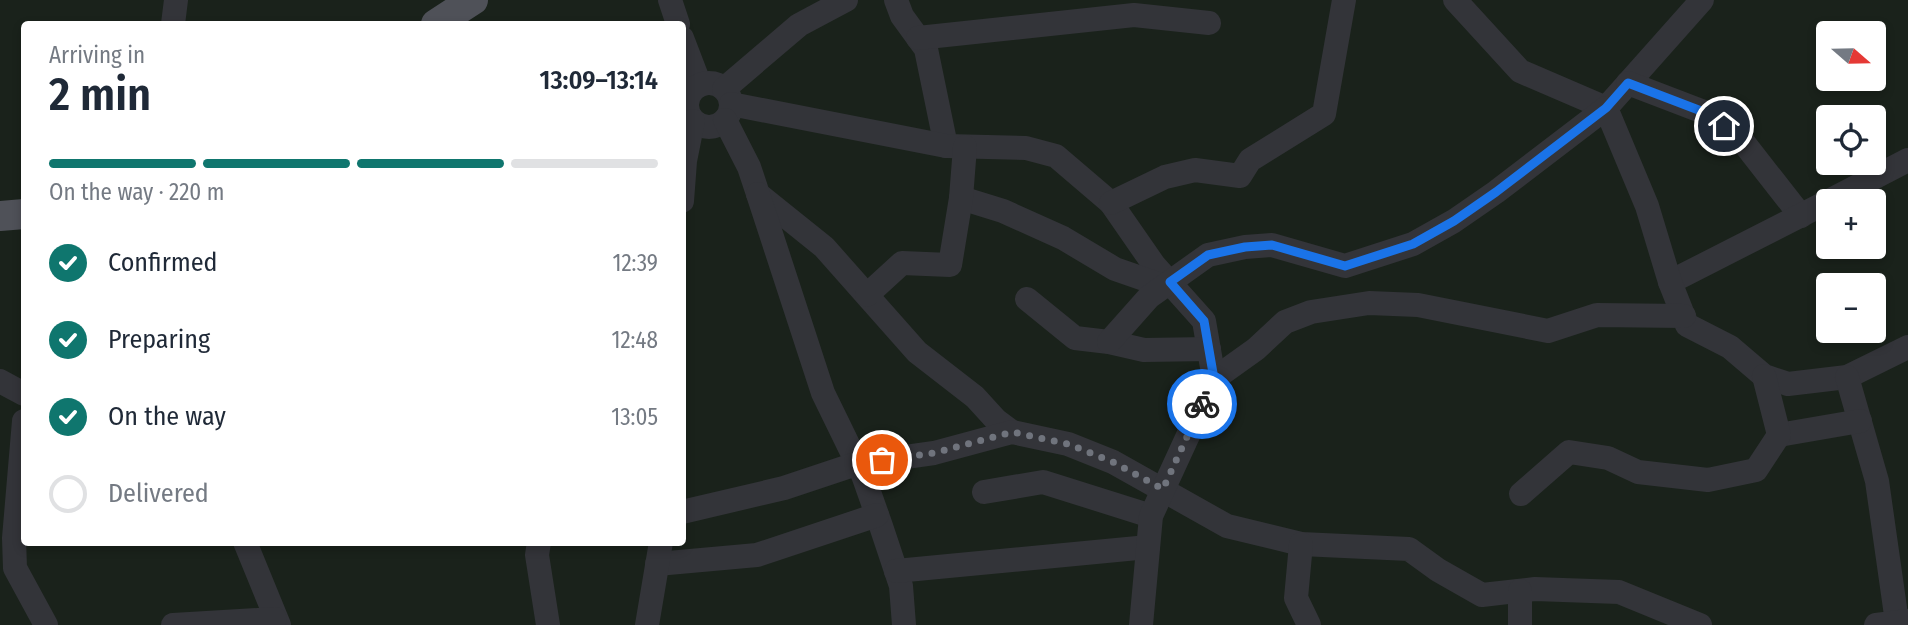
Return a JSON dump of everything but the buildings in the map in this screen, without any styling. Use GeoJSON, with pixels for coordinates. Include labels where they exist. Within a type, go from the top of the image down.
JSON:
{"type":"FeatureCollection","features":[{"type":"Feature","properties":{"kind":"main road"},"geometry":{"type":"LineString","coordinates":[[0,216],[21,214]]}},
{"type":"Feature","properties":{"kind":"street"},"geometry":{"type":"LineString","coordinates":[[173,21],[176,0]]}},
{"type":"Feature","properties":{"kind":"street"},"geometry":{"type":"LineString","coordinates":[[670,0],[677,21]]}},
{"type":"Feature","properties":{"kind":"street"},"geometry":{"type":"LineString","coordinates":[[687,113],[709,127],[720,99],[799,25],[846,0]]}},
{"type":"Feature","properties":{"kind":"street"},"geometry":{"type":"LineString","coordinates":[[867,295],[902,263],[950,265],[961,198],[955,146],[926,49],[902,16],[896,0]]}},
{"type":"Feature","properties":{"kind":"street"},"geometry":{"type":"LineString","coordinates":[[1111,202],[1165,177],[1195,170],[1240,176],[1250,160],[1324,114],[1343,0]]}},
{"type":"Feature","properties":{"kind":"street"},"geometry":{"type":"LineString","coordinates":[[1455,0],[1521,71],[1606,108],[1647,205],[1670,282],[1687,325],[1730,347],[1764,376],[1788,384],[1847,377],[1908,347]]}},
{"type":"Feature","properties":{"kind":"street"},"geometry":{"type":"LineString","coordinates":[[1109,342],[1149,297],[1208,255],[1245,247],[1272,245],[1345,266],[1413,244],[1454,221],[1606,108],[1702,0]]}},
{"type":"Feature","properties":{"kind":"street"},"geometry":{"type":"LineString","coordinates":[[918,38],[1133,15],[1209,23]]}},
{"type":"Feature","properties":{"kind":"street"},"geometry":{"type":"LineString","coordinates":[[686,44],[720,99],[745,158],[823,393],[863,475],[877,515],[901,586],[904,625]]}},
{"type":"Feature","properties":{"kind":"street"},"geometry":{"type":"LineString","coordinates":[[1628,83],[1709,114],[1740,138],[1801,216]]}},
{"type":"Feature","properties":{"kind":"street"},"geometry":{"type":"LineString","coordinates":[[686,137],[688,97],[720,99],[955,146],[1026,148],[1056,156],[1111,202],[1167,284],[1204,321],[1214,379]]}},
{"type":"Feature","properties":{"kind":"street"},"geometry":{"type":"LineString","coordinates":[[1852,189],[1908,160]]}},
{"type":"Feature","properties":{"kind":"street"},"geometry":{"type":"LineString","coordinates":[[758,194],[824,247],[917,352],[975,397],[996,420],[1012,432],[1068,444],[1113,462],[1227,526],[1301,544],[1409,549],[1438,570],[1482,595],[1535,589],[1619,592],[1700,625]]}},
{"type":"Feature","properties":{"kind":"street"},"geometry":{"type":"LineString","coordinates":[[961,198],[1003,211],[1063,238],[1115,269],[1167,284]]}},
{"type":"Feature","properties":{"kind":"street"},"geometry":{"type":"LineString","coordinates":[[1670,282],[1816,208]]}},
{"type":"Feature","properties":{"kind":"street"},"geometry":{"type":"LineString","coordinates":[[1027,299],[1075,338],[1144,350],[1209,349]]}},
{"type":"Feature","properties":{"kind":"street"},"geometry":{"type":"LineString","coordinates":[[1141,625],[1151,516],[1214,379],[1256,349],[1285,322],[1311,312],[1369,303],[1418,305],[1548,331],[1597,315],[1684,316]]}},
{"type":"Feature","properties":{"kind":"street"},"geometry":{"type":"LineString","coordinates":[[1764,376],[1779,435]]}},
{"type":"Feature","properties":{"kind":"street"},"geometry":{"type":"LineString","coordinates":[[1847,377],[1877,481],[1894,623]]}},
{"type":"Feature","properties":{"kind":"street"},"geometry":{"type":"LineString","coordinates":[[0,381],[21,392]]}},
{"type":"Feature","properties":{"kind":"street"},"geometry":{"type":"LineString","coordinates":[[1521,494],[1569,452],[1608,458],[1638,472],[1708,480],[1756,470],[1779,435],[1860,421]]}},
{"type":"Feature","properties":{"kind":"street"},"geometry":{"type":"LineString","coordinates":[[686,511],[784,488],[856,464],[934,453],[1012,432]]}},
{"type":"Feature","properties":{"kind":"street"},"geometry":{"type":"LineString","coordinates":[[21,441],[7,537],[15,568],[46,625]]}},
{"type":"Feature","properties":{"kind":"street"},"geometry":{"type":"LineString","coordinates":[[984,492],[1043,482],[1151,516]]}},
{"type":"Feature","properties":{"kind":"street"},"geometry":{"type":"LineString","coordinates":[[647,625],[659,553],[757,555],[877,515]]}},
{"type":"Feature","properties":{"kind":"street"},"geometry":{"type":"LineString","coordinates":[[1301,544],[1296,598],[1309,625]]}},
{"type":"Feature","properties":{"kind":"street"},"geometry":{"type":"LineString","coordinates":[[173,625],[277,622],[247,546]]}},
{"type":"Feature","properties":{"kind":"street"},"geometry":{"type":"LineString","coordinates":[[538,546],[537,555],[548,625]]}},
{"type":"Feature","properties":{"kind":"street"},"geometry":{"type":"LineString","coordinates":[[896,571],[1148,547]]}},
{"type":"Feature","properties":{"kind":"street"},"geometry":{"type":"LineString","coordinates":[[1520,591],[1520,625]]}},
{"type":"Feature","properties":{"kind":"shaded area"},"geometry":{"type":"Polygon","coordinates":[[[0,0],[1908,0],[1908,625],[0,625],[0,0]]]}},
{"type":"Feature","properties":{"kind":"way so far"},"geometry":{"type":"LineString","coordinates":[[882,460],[934,453],[1012,432],[1068,444],[1113,462],[1163,489],[1202,404]]}},
{"type":"Feature","properties":{"kind":"route"},"geometry":{"type":"LineString","coordinates":[[1202,404],[1214,379],[1204,321],[1170,282],[1208,255],[1245,247],[1272,245],[1345,266],[1413,244],[1454,221],[1496,192],[1606,108],[1628,83],[1709,114],[1724,126]]}}]}
